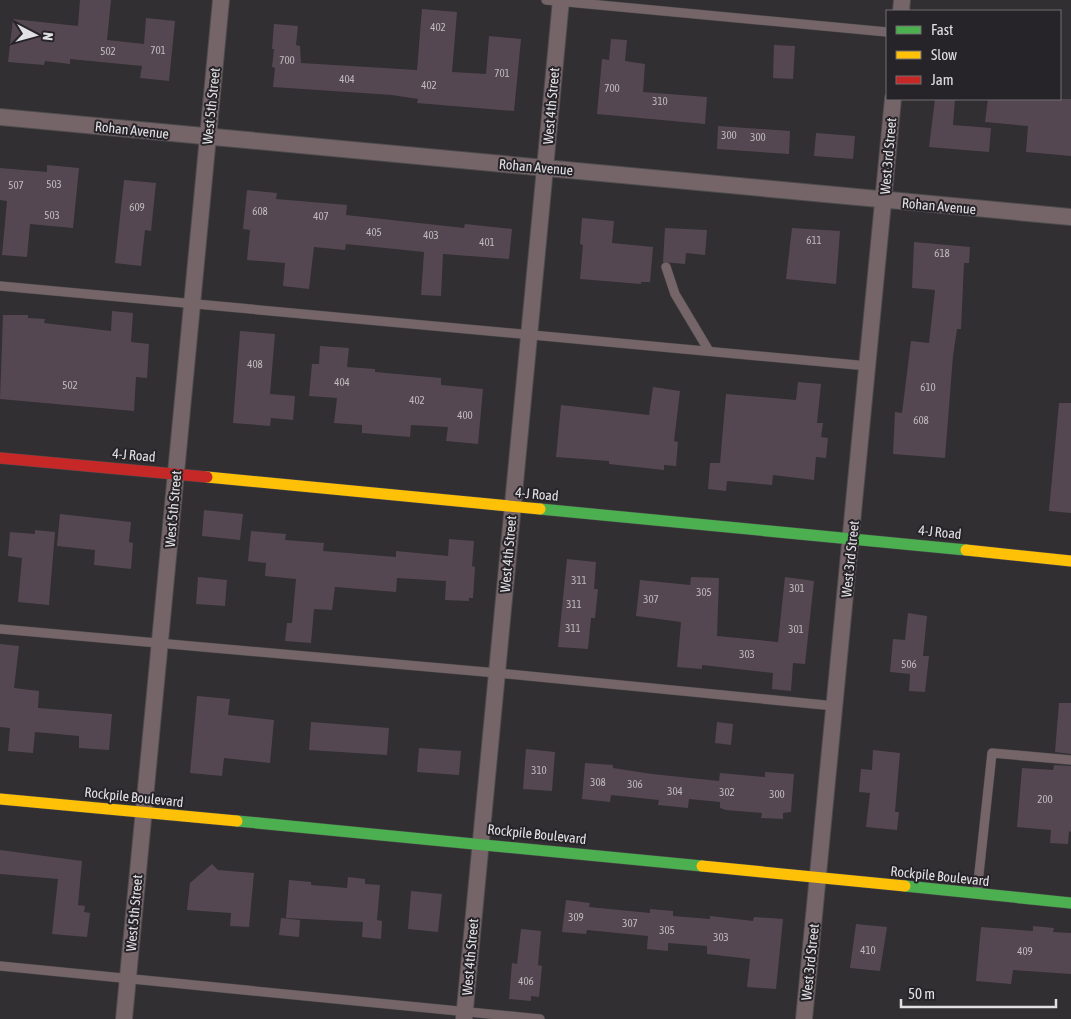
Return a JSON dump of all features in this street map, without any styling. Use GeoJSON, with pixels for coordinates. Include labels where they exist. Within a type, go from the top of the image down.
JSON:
{"type":"FeatureCollection","features":[{"type":"Feature","properties":{"kind":"street","name":"West 5th Street"},"geometry":{"type":"LineString","coordinates":[[124,1019],[222,0]]}},
{"type":"Feature","properties":{"kind":"street","name":"West 4th Street"},"geometry":{"type":"LineString","coordinates":[[464,1016],[545,168],[556,0]]}},
{"type":"Feature","properties":{"kind":"street","name":"West 3rd Street"},"geometry":{"type":"LineString","coordinates":[[804,1019],[893,100]]}},
{"type":"Feature","properties":{"kind":"street","name":"Rohan Avenue"},"geometry":{"type":"LineString","coordinates":[[0,117],[208,138],[1071,217]]}},
{"type":"Feature","properties":{"kind":"street","name":"4-J Road"},"geometry":{"type":"LineString","coordinates":[[0,458],[852,538],[1071,561]]}},
{"type":"Feature","properties":{"kind":"street","name":"Rockpile Boulevard"},"geometry":{"type":"LineString","coordinates":[[0,799],[143,814],[481,844],[1071,904]]}},
{"type":"Feature","properties":{"kind":"lane"},"geometry":{"type":"LineString","coordinates":[[556,0],[886,32]]}},
{"type":"Feature","properties":{"kind":"lane"},"geometry":{"type":"LineString","coordinates":[[666,267],[675,294],[709,351]]}},
{"type":"Feature","properties":{"kind":"lane"},"geometry":{"type":"LineString","coordinates":[[0,286],[868,366]]}},
{"type":"Feature","properties":{"kind":"lane"},"geometry":{"type":"LineString","coordinates":[[0,629],[497,673],[835,706]]}},
{"type":"Feature","properties":{"kind":"lane"},"geometry":{"type":"LineString","coordinates":[[977,894],[992,753],[1071,760]]}},
{"type":"Feature","properties":{"kind":"lane"},"geometry":{"type":"LineString","coordinates":[[0,966],[464,1016],[540,1019]]}},
{"type":"Feature","properties":{"kind":"building"},"geometry":{"type":"Polygon","coordinates":[[[80,0],[111,0],[107,40],[144,44],[146,18],[175,21],[169,81],[140,78],[142,66],[70,59],[70,64],[45,61],[44,65],[8,62],[13,19],[78,26],[80,0]]]}},
{"type":"Feature","properties":{"kind":"building"},"geometry":{"type":"Polygon","coordinates":[[[422,9],[457,12],[452,72],[486,74],[489,36],[521,39],[514,111],[417,103],[418,99],[392,95],[273,87],[275,68],[272,67],[274,24],[298,26],[296,45],[300,46],[301,63],[417,70],[422,9]]]}},
{"type":"Feature","properties":{"kind":"building"},"geometry":{"type":"Polygon","coordinates":[[[611,39],[627,40],[625,61],[645,64],[643,92],[707,97],[705,124],[597,114],[602,59],[609,60],[611,39]]]}},
{"type":"Feature","properties":{"kind":"building"},"geometry":{"type":"Polygon","coordinates":[[[774,45],[795,46],[793,79],[773,78],[774,45]]]}},
{"type":"Feature","properties":{"kind":"building"},"geometry":{"type":"Polygon","coordinates":[[[1071,99],[1071,156],[1026,152],[1028,126],[985,122],[988,100],[1071,99]]]}},
{"type":"Feature","properties":{"kind":"building"},"geometry":{"type":"Polygon","coordinates":[[[935,100],[955,100],[953,125],[991,128],[989,152],[929,147],[935,100]]]}},
{"type":"Feature","properties":{"kind":"building"},"geometry":{"type":"Polygon","coordinates":[[[718,126],[790,131],[789,154],[717,149],[718,126]]]}},
{"type":"Feature","properties":{"kind":"building"},"geometry":{"type":"Polygon","coordinates":[[[816,133],[855,136],[853,159],[814,156],[816,133]]]}},
{"type":"Feature","properties":{"kind":"building"},"geometry":{"type":"Polygon","coordinates":[[[47,165],[79,168],[73,228],[30,224],[27,257],[2,255],[7,201],[0,200],[0,168],[47,172],[47,165]]]}},
{"type":"Feature","properties":{"kind":"building"},"geometry":{"type":"Polygon","coordinates":[[[124,180],[156,183],[151,231],[145,230],[141,266],[115,263],[124,180]]]}},
{"type":"Feature","properties":{"kind":"building"},"geometry":{"type":"Polygon","coordinates":[[[247,190],[277,193],[276,199],[347,205],[346,215],[464,228],[465,224],[512,229],[509,259],[443,254],[441,296],[421,295],[424,252],[346,244],[345,250],[314,247],[309,289],[283,286],[285,263],[247,260],[250,230],[243,229],[247,190]]]}},
{"type":"Feature","properties":{"kind":"building"},"geometry":{"type":"Polygon","coordinates":[[[582,218],[614,221],[612,243],[653,247],[650,282],[641,282],[641,284],[580,279],[583,245],[580,244],[582,218]]]}},
{"type":"Feature","properties":{"kind":"building"},"geometry":{"type":"Polygon","coordinates":[[[665,228],[707,230],[705,255],[686,253],[685,264],[663,262],[665,228]]]}},
{"type":"Feature","properties":{"kind":"building"},"geometry":{"type":"Polygon","coordinates":[[[792,228],[840,231],[836,284],[786,279],[792,228]]]}},
{"type":"Feature","properties":{"kind":"building"},"geometry":{"type":"Polygon","coordinates":[[[914,242],[970,247],[969,263],[964,263],[961,329],[957,329],[953,356],[945,458],[893,454],[895,412],[902,413],[911,341],[929,343],[935,290],[912,288],[914,242]]]}},
{"type":"Feature","properties":{"kind":"building"},"geometry":{"type":"Polygon","coordinates":[[[112,311],[133,313],[131,342],[149,344],[147,378],[136,377],[134,411],[0,399],[3,315],[28,315],[28,318],[45,319],[44,323],[111,331],[112,311]]]}},
{"type":"Feature","properties":{"kind":"building"},"geometry":{"type":"Polygon","coordinates":[[[240,331],[275,334],[270,394],[295,396],[293,420],[271,418],[270,426],[233,423],[240,331]]]}},
{"type":"Feature","properties":{"kind":"building"},"geometry":{"type":"Polygon","coordinates":[[[320,346],[349,348],[347,367],[375,369],[375,372],[441,378],[441,385],[483,389],[478,444],[446,441],[448,427],[411,425],[410,437],[362,433],[362,425],[334,423],[337,398],[309,396],[312,364],[319,364],[320,346]]]}},
{"type":"Feature","properties":{"kind":"building"},"geometry":{"type":"Polygon","coordinates":[[[798,382],[821,384],[817,423],[823,423],[821,437],[828,438],[826,458],[816,457],[814,480],[773,475],[772,485],[727,481],[726,491],[708,489],[710,463],[720,463],[726,394],[796,400],[798,382]]]}},
{"type":"Feature","properties":{"kind":"building"},"geometry":{"type":"Polygon","coordinates":[[[653,387],[680,391],[674,441],[678,442],[676,466],[664,465],[664,470],[609,464],[609,461],[556,457],[561,405],[649,415],[653,387]]]}},
{"type":"Feature","properties":{"kind":"building"},"geometry":{"type":"Polygon","coordinates":[[[1059,403],[1071,403],[1071,513],[1049,511],[1059,403]]]}},
{"type":"Feature","properties":{"kind":"building"},"geometry":{"type":"Polygon","coordinates":[[[204,510],[243,514],[240,540],[202,536],[204,510]]]}},
{"type":"Feature","properties":{"kind":"building"},"geometry":{"type":"Polygon","coordinates":[[[60,514],[131,522],[129,542],[133,543],[131,569],[94,565],[95,550],[57,546],[60,514]]]}},
{"type":"Feature","properties":{"kind":"building"},"geometry":{"type":"Polygon","coordinates":[[[35,530],[55,532],[49,605],[18,602],[22,558],[8,556],[10,532],[35,534],[35,530]]]}},
{"type":"Feature","properties":{"kind":"building"},"geometry":{"type":"Polygon","coordinates":[[[251,531],[286,534],[285,540],[324,543],[323,551],[396,557],[396,551],[448,556],[449,539],[474,541],[472,566],[475,567],[473,598],[469,598],[469,601],[445,600],[446,581],[397,578],[396,592],[335,587],[332,610],[314,609],[311,643],[285,641],[287,623],[292,623],[296,579],[265,576],[266,563],[248,561],[251,531]]]}},
{"type":"Feature","properties":{"kind":"building"},"geometry":{"type":"Polygon","coordinates":[[[567,559],[596,562],[594,589],[598,589],[595,618],[591,618],[588,649],[558,647],[567,559]]]}},
{"type":"Feature","properties":{"kind":"building"},"geometry":{"type":"Polygon","coordinates":[[[198,577],[227,580],[225,606],[196,604],[198,577]]]}},
{"type":"Feature","properties":{"kind":"building"},"geometry":{"type":"Polygon","coordinates":[[[691,577],[719,578],[717,636],[778,642],[785,577],[814,581],[805,664],[793,663],[791,691],[772,689],[773,673],[702,665],[702,669],[677,667],[681,622],[636,616],[640,580],[690,585],[691,577]]]}},
{"type":"Feature","properties":{"kind":"building"},"geometry":{"type":"Polygon","coordinates":[[[908,613],[927,616],[923,656],[929,656],[925,692],[909,691],[910,674],[890,672],[893,639],[905,640],[908,613]]]}},
{"type":"Feature","properties":{"kind":"building"},"geometry":{"type":"Polygon","coordinates":[[[0,644],[19,646],[14,688],[39,691],[38,708],[112,714],[109,750],[79,748],[79,736],[35,732],[33,753],[8,751],[10,728],[0,727],[0,644]]]}},
{"type":"Feature","properties":{"kind":"building"},"geometry":{"type":"Polygon","coordinates":[[[197,696],[230,699],[228,715],[274,720],[270,763],[224,758],[222,776],[190,773],[197,696]]]}},
{"type":"Feature","properties":{"kind":"building"},"geometry":{"type":"Polygon","coordinates":[[[1059,703],[1071,703],[1071,754],[1055,752],[1059,703]]]}},
{"type":"Feature","properties":{"kind":"building"},"geometry":{"type":"Polygon","coordinates":[[[311,722],[389,728],[387,755],[309,750],[311,722]]]}},
{"type":"Feature","properties":{"kind":"building"},"geometry":{"type":"Polygon","coordinates":[[[717,722],[733,724],[731,745],[715,743],[717,722]]]}},
{"type":"Feature","properties":{"kind":"building"},"geometry":{"type":"Polygon","coordinates":[[[419,748],[461,751],[459,775],[417,772],[419,748]]]}},
{"type":"Feature","properties":{"kind":"building"},"geometry":{"type":"Polygon","coordinates":[[[526,749],[555,752],[552,791],[523,789],[526,749]]]}},
{"type":"Feature","properties":{"kind":"building"},"geometry":{"type":"Polygon","coordinates":[[[873,750],[900,753],[895,812],[899,812],[897,830],[866,827],[870,793],[859,792],[861,769],[872,770],[873,750]]]}},
{"type":"Feature","properties":{"kind":"building"},"geometry":{"type":"Polygon","coordinates":[[[585,763],[613,765],[613,768],[652,774],[719,781],[720,773],[765,777],[765,772],[794,774],[791,812],[783,813],[783,819],[761,818],[762,813],[720,808],[720,802],[689,799],[688,808],[658,805],[659,800],[611,795],[610,802],[582,799],[585,763]]]}},
{"type":"Feature","properties":{"kind":"building"},"geometry":{"type":"Polygon","coordinates":[[[1054,765],[1071,766],[1071,832],[1069,831],[1068,844],[1050,843],[1051,830],[1017,827],[1022,768],[1053,770],[1054,765]]]}},
{"type":"Feature","properties":{"kind":"building"},"geometry":{"type":"Polygon","coordinates":[[[0,850],[82,861],[78,905],[85,906],[84,912],[90,913],[87,937],[52,934],[58,879],[0,874],[0,850]]]}},
{"type":"Feature","properties":{"kind":"building"},"geometry":{"type":"Polygon","coordinates":[[[212,864],[218,870],[254,873],[249,927],[230,926],[231,913],[187,910],[190,883],[212,864]]]}},
{"type":"Feature","properties":{"kind":"building"},"geometry":{"type":"Polygon","coordinates":[[[348,877],[365,879],[365,884],[380,885],[377,920],[382,921],[381,939],[362,937],[363,922],[286,918],[289,880],[311,882],[311,885],[347,888],[348,877]]]}},
{"type":"Feature","properties":{"kind":"building"},"geometry":{"type":"Polygon","coordinates":[[[411,891],[442,894],[438,932],[408,929],[411,891]]]}},
{"type":"Feature","properties":{"kind":"building"},"geometry":{"type":"Polygon","coordinates":[[[566,900],[590,903],[589,907],[650,913],[650,909],[673,911],[673,916],[710,919],[710,916],[753,921],[754,917],[783,919],[776,989],[747,987],[750,959],[707,954],[707,946],[668,943],[668,951],[647,949],[648,936],[587,930],[586,934],[562,932],[566,900]]]}},
{"type":"Feature","properties":{"kind":"building"},"geometry":{"type":"Polygon","coordinates":[[[281,918],[300,920],[299,937],[279,935],[281,918]]]}},
{"type":"Feature","properties":{"kind":"building"},"geometry":{"type":"Polygon","coordinates":[[[856,924],[887,927],[880,971],[850,968],[856,924]]]}},
{"type":"Feature","properties":{"kind":"building"},"geometry":{"type":"Polygon","coordinates":[[[1033,926],[1054,928],[1053,932],[1071,933],[1071,974],[1013,970],[1011,984],[976,981],[981,927],[1033,931],[1033,926]]]}},
{"type":"Feature","properties":{"kind":"building"},"geometry":{"type":"Polygon","coordinates":[[[521,929],[541,931],[538,965],[542,966],[539,997],[531,996],[531,1001],[509,999],[512,963],[517,964],[521,929]]]}},
{"type":"Feature","properties":{"kind":"traffic: fast"},"geometry":{"type":"LineString","coordinates":[[540,509],[966,550]]}},
{"type":"Feature","properties":{"kind":"traffic: fast"},"geometry":{"type":"LineString","coordinates":[[237,821],[702,866]]}},
{"type":"Feature","properties":{"kind":"traffic: fast"},"geometry":{"type":"LineString","coordinates":[[905,886],[1071,903]]}},
{"type":"Feature","properties":{"kind":"traffic: slow"},"geometry":{"type":"LineString","coordinates":[[207,477],[540,509]]}},
{"type":"Feature","properties":{"kind":"traffic: slow"},"geometry":{"type":"LineString","coordinates":[[966,550],[1071,561]]}},
{"type":"Feature","properties":{"kind":"traffic: slow"},"geometry":{"type":"LineString","coordinates":[[0,799],[237,821]]}},
{"type":"Feature","properties":{"kind":"traffic: slow"},"geometry":{"type":"LineString","coordinates":[[702,866],[905,886]]}},
{"type":"Feature","properties":{"kind":"traffic: jam"},"geometry":{"type":"LineString","coordinates":[[0,458],[207,477]]}}]}
